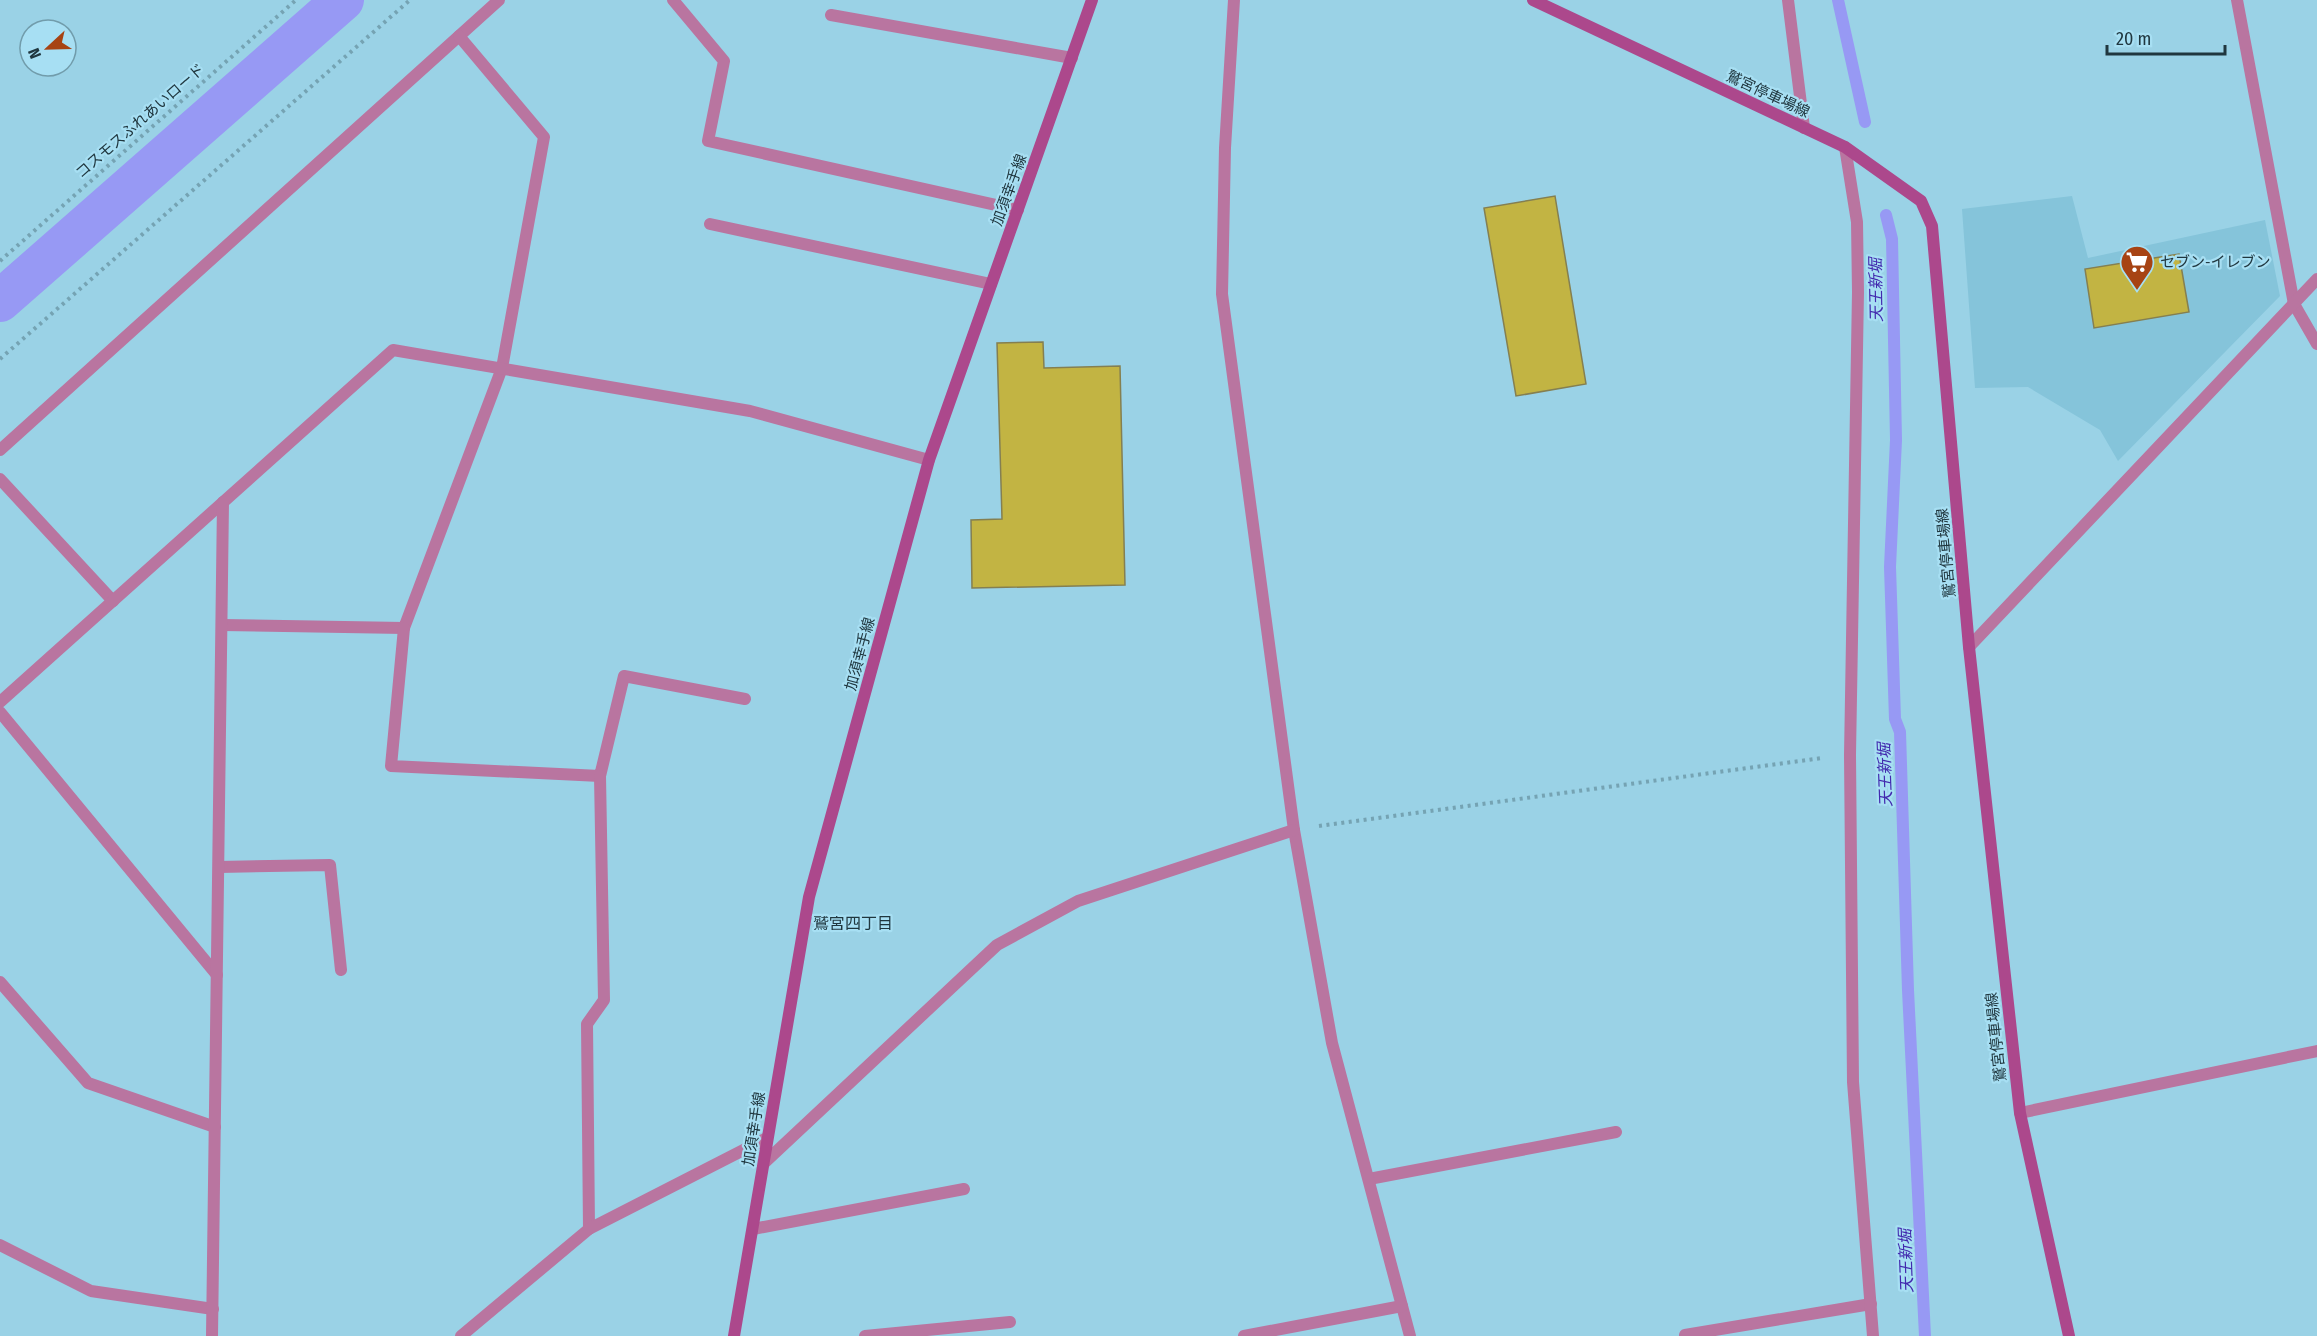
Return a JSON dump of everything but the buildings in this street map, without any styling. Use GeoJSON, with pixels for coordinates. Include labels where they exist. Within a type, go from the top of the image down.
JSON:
{"type":"FeatureCollection","features":[{"type":"Feature","properties":{"kind":"main road","name":"加須幸手線"},"geometry":{"type":"LineString","coordinates":[[734,1336],[809,897],[929,460],[1092,0]]}},
{"type":"Feature","properties":{"kind":"main road","name":"鷲宮停車場線"},"geometry":{"type":"LineString","coordinates":[[1533,0],[1845,147],[1921,201],[1932,226],[1969,646],[2020,1113],[2069,1336]]}},
{"type":"Feature","properties":{"kind":"street"},"geometry":{"type":"LineString","coordinates":[[0,450],[499,0]]}},
{"type":"Feature","properties":{"kind":"street"},"geometry":{"type":"LineString","coordinates":[[673,0],[724,61],[708,141],[1018,210]]}},
{"type":"Feature","properties":{"kind":"street"},"geometry":{"type":"LineString","coordinates":[[1234,0],[1225,148],[1222,294],[1294,830],[1332,1043],[1410,1336]]}},
{"type":"Feature","properties":{"kind":"street"},"geometry":{"type":"LineString","coordinates":[[1788,0],[1804,128]]}},
{"type":"Feature","properties":{"kind":"street"},"geometry":{"type":"LineString","coordinates":[[2237,0],[2294,304],[2317,344]]}},
{"type":"Feature","properties":{"kind":"street"},"geometry":{"type":"LineString","coordinates":[[831,15],[1072,58]]}},
{"type":"Feature","properties":{"kind":"street"},"geometry":{"type":"LineString","coordinates":[[459,36],[544,137],[502,368],[404,628],[391,766],[600,776]]}},
{"type":"Feature","properties":{"kind":"street"},"geometry":{"type":"LineString","coordinates":[[1845,147],[1857,222],[1858,292],[1850,755],[1853,1082],[1873,1336]]}},
{"type":"Feature","properties":{"kind":"street"},"geometry":{"type":"LineString","coordinates":[[710,224],[991,284]]}},
{"type":"Feature","properties":{"kind":"street"},"geometry":{"type":"LineString","coordinates":[[1969,646],[2317,279]]}},
{"type":"Feature","properties":{"kind":"street"},"geometry":{"type":"LineString","coordinates":[[0,702],[393,350],[750,411],[929,460]]}},
{"type":"Feature","properties":{"kind":"street"},"geometry":{"type":"LineString","coordinates":[[0,478],[113,601]]}},
{"type":"Feature","properties":{"kind":"street"},"geometry":{"type":"LineString","coordinates":[[212,1336],[223,502]]}},
{"type":"Feature","properties":{"kind":"street"},"geometry":{"type":"LineString","coordinates":[[222,625],[404,628]]}},
{"type":"Feature","properties":{"kind":"street"},"geometry":{"type":"LineString","coordinates":[[589,1229],[587,1024],[603,1000],[600,776],[624,676],[744,699]]}},
{"type":"Feature","properties":{"kind":"street"},"geometry":{"type":"LineString","coordinates":[[0,712],[217,975]]}},
{"type":"Feature","properties":{"kind":"street"},"geometry":{"type":"LineString","coordinates":[[764,1163],[997,945],[1078,901],[1294,830]]}},
{"type":"Feature","properties":{"kind":"street"},"geometry":{"type":"LineString","coordinates":[[219,867],[330,865],[341,970]]}},
{"type":"Feature","properties":{"kind":"street"},"geometry":{"type":"LineString","coordinates":[[0,982],[88,1083],[215,1127]]}},
{"type":"Feature","properties":{"kind":"street"},"geometry":{"type":"LineString","coordinates":[[2020,1113],[2317,1052]]}},
{"type":"Feature","properties":{"kind":"street"},"geometry":{"type":"LineString","coordinates":[[1369,1179],[1616,1132]]}},
{"type":"Feature","properties":{"kind":"street"},"geometry":{"type":"LineString","coordinates":[[461,1336],[589,1229],[767,1138]]}},
{"type":"Feature","properties":{"kind":"street"},"geometry":{"type":"LineString","coordinates":[[753,1228],[964,1190]]}},
{"type":"Feature","properties":{"kind":"street"},"geometry":{"type":"LineString","coordinates":[[0,1245],[91,1291],[213,1309]]}},
{"type":"Feature","properties":{"kind":"street"},"geometry":{"type":"LineString","coordinates":[[1685,1335],[1871,1304]]}},
{"type":"Feature","properties":{"kind":"street"},"geometry":{"type":"LineString","coordinates":[[1244,1336],[1402,1306]]}},
{"type":"Feature","properties":{"kind":"street"},"geometry":{"type":"LineString","coordinates":[[865,1336],[1010,1322]]}},
{"type":"Feature","properties":{"kind":"path","name":"コスモスふれあいロード"},"geometry":{"type":"LineString","coordinates":[[0,261],[296,0]]}},
{"type":"Feature","properties":{"kind":"path"},"geometry":{"type":"LineString","coordinates":[[0,358],[410,0]]}},
{"type":"Feature","properties":{"kind":"path"},"geometry":{"type":"LineString","coordinates":[[1294,830],[1850,755]]}},
{"type":"Feature","properties":{"kind":"shaded area"},"geometry":{"type":"Polygon","coordinates":[[[2072,196],[2088,258],[2265,220],[2280,296],[2118,461],[2100,430],[2028,387],[1975,388],[1962,209],[2072,196]]]}},
{"type":"Feature","properties":{"kind":"waterway"},"geometry":{"type":"LineString","coordinates":[[0,301],[343,0]]}},
{"type":"Feature","properties":{"kind":"waterway","name":"天王新堀"},"geometry":{"type":"LineString","coordinates":[[1838,0],[1865,122]]}},
{"type":"Feature","properties":{"kind":"waterway","name":"天王新堀"},"geometry":{"type":"LineString","coordinates":[[1886,215],[1892,239],[1896,440],[1890,567],[1895,719],[1900,732],[1908,990],[1925,1336]]}},
{"type":"Feature","properties":{"kind":"place","name":"セブン-イレブン"},"geometry":{"type":"Point","coordinates":[2137,291]}},
{"type":"Feature","properties":{"kind":"district","name":"鷲宮四丁目"},"geometry":{"type":"Point","coordinates":[853,923]}}]}
